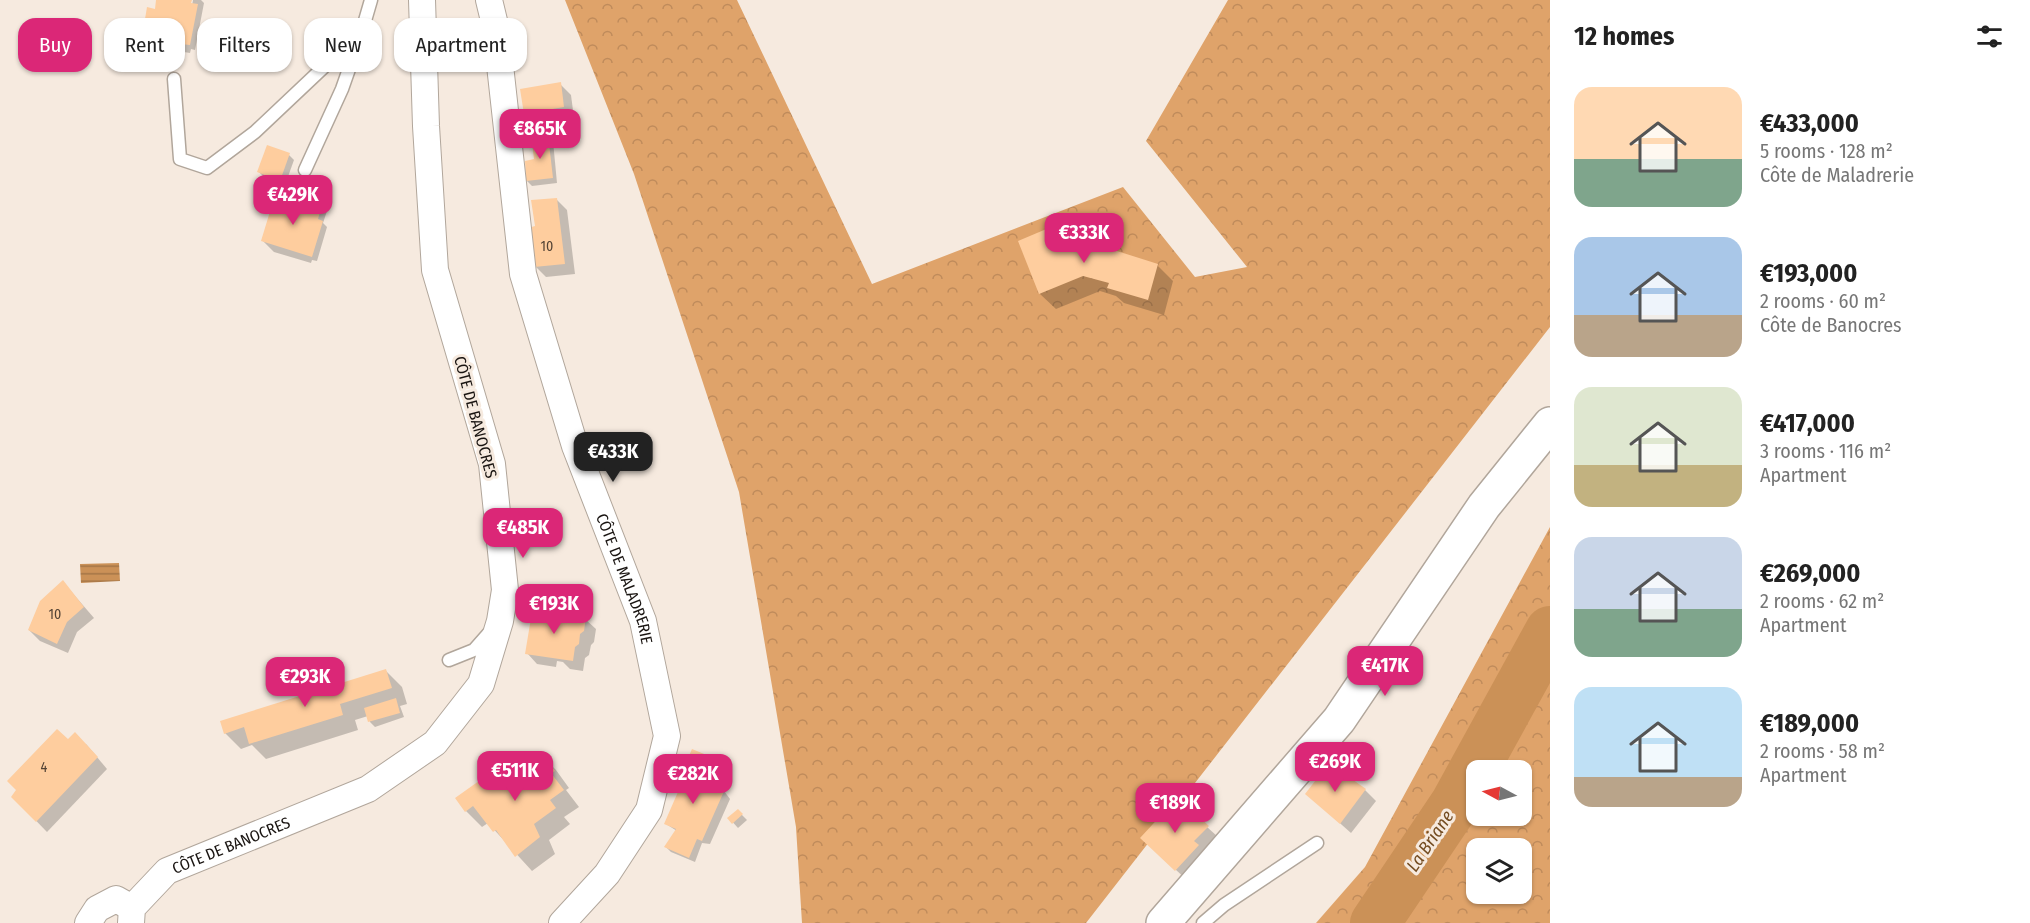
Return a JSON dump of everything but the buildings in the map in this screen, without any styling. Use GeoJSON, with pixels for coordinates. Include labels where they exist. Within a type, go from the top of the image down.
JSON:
{"type":"FeatureCollection","features":[{"type":"Feature","properties":{"kind":"main road"},"geometry":{"type":"LineString","coordinates":[[1162,923],[1339,720],[1484,506],[1550,424]]}},
{"type":"Feature","properties":{"kind":"street","name":"CÔTE DE BANOCRES"},"geometry":{"type":"LineString","coordinates":[[132,915],[167,871],[368,789],[435,743],[481,684],[500,621],[505,590],[492,464],[435,270],[426,126],[422,0]]}},
{"type":"Feature","properties":{"kind":"street","name":"CÔTE DE MALADRERIE"},"geometry":{"type":"LineString","coordinates":[[489,0],[495,29],[522,274],[575,446],[643,621],[667,736],[649,810],[607,874],[562,923]]}},
{"type":"Feature","properties":{"kind":"street"},"geometry":{"type":"LineString","coordinates":[[88,923],[97,909],[116,899],[132,915]]}},
{"type":"Feature","properties":{"kind":"lane"},"geometry":{"type":"LineString","coordinates":[[366,18],[371,0]]}},
{"type":"Feature","properties":{"kind":"lane"},"geometry":{"type":"LineString","coordinates":[[174,79],[180,159],[207,168],[255,132],[319,72]]}},
{"type":"Feature","properties":{"kind":"lane"},"geometry":{"type":"LineString","coordinates":[[304,170],[348,72]]}},
{"type":"Feature","properties":{"kind":"lane"},"geometry":{"type":"LineString","coordinates":[[449,660],[474,650],[500,621]]}},
{"type":"Feature","properties":{"kind":"lane"},"geometry":{"type":"LineString","coordinates":[[1203,923],[1224,905],[1317,843]]}},
{"type":"Feature","properties":{"kind":"green space"},"geometry":{"type":"Polygon","coordinates":[[[565,0],[737,0],[872,284],[1123,187],[1195,277],[1247,267],[1146,141],[1228,0],[1550,0],[1550,327],[1086,923],[802,923],[796,827],[739,492],[634,174],[565,0]]]}},
{"type":"Feature","properties":{"kind":"green space"},"geometry":{"type":"Polygon","coordinates":[[[1550,527],[1550,923],[1316,923],[1365,867],[1550,527]]]}},
{"type":"Feature","properties":{"kind":"shaded area"},"geometry":{"type":"Polygon","coordinates":[[[119,563],[120,581],[81,583],[80,564],[119,563]]]}},
{"type":"Feature","properties":{"kind":"waterway","name":"La Briane"},"geometry":{"type":"LineString","coordinates":[[1375,923],[1455,804],[1550,631]]}}]}
